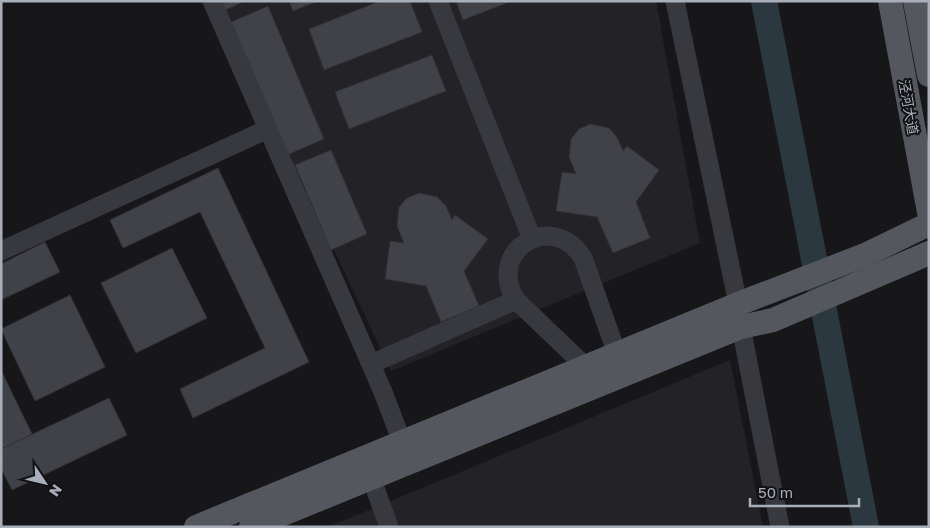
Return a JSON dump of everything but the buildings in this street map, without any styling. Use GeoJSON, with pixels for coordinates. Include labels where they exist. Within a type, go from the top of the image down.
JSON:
{"type":"FeatureCollection","features":[{"type":"Feature","properties":{"kind":"main road","name":"泾河大道"},"geometry":{"type":"LineString","coordinates":[[890,1],[929,212]]}},
{"type":"Feature","properties":{"kind":"main road","name":"泾河大道"},"geometry":{"type":"LineString","coordinates":[[915,1],[929,74]]}},
{"type":"Feature","properties":{"kind":"main road"},"geometry":{"type":"LineString","coordinates":[[196,527],[367,468],[739,315],[769,293],[865,255],[929,224]]}},
{"type":"Feature","properties":{"kind":"main road"},"geometry":{"type":"LineString","coordinates":[[406,452],[617,354],[739,315],[773,320],[870,280],[929,253]]}},
{"type":"Feature","properties":{"kind":"main road"},"geometry":{"type":"LineString","coordinates":[[251,527],[367,468]]}},
{"type":"Feature","properties":{"kind":"street"},"geometry":{"type":"LineString","coordinates":[[212,1],[371,364],[406,452]]}},
{"type":"Feature","properties":{"kind":"street"},"geometry":{"type":"LineString","coordinates":[[438,1],[532,239]]}},
{"type":"Feature","properties":{"kind":"street"},"geometry":{"type":"LineString","coordinates":[[675,1],[780,527]]}},
{"type":"Feature","properties":{"kind":"street"},"geometry":{"type":"LineString","coordinates":[[1,251],[268,129]]}},
{"type":"Feature","properties":{"kind":"street"},"geometry":{"type":"LineString","coordinates":[[586,367],[516,300],[509,284],[509,266],[517,250],[532,239],[549,236],[557,237],[579,250],[617,354]]}},
{"type":"Feature","properties":{"kind":"street"},"geometry":{"type":"LineString","coordinates":[[371,364],[516,300]]}},
{"type":"Feature","properties":{"kind":"street"},"geometry":{"type":"LineString","coordinates":[[367,468],[389,527]]}},
{"type":"Feature","properties":{"kind":"shaded area"},"geometry":{"type":"Polygon","coordinates":[[[217,1],[656,1],[700,243],[391,371],[217,1]]]}},
{"type":"Feature","properties":{"kind":"shaded area"},"geometry":{"type":"Polygon","coordinates":[[[730,360],[763,527],[328,527],[730,360]]]}},
{"type":"Feature","properties":{"kind":"waterway"},"geometry":{"type":"LineString","coordinates":[[764,1],[866,527]]}}]}
